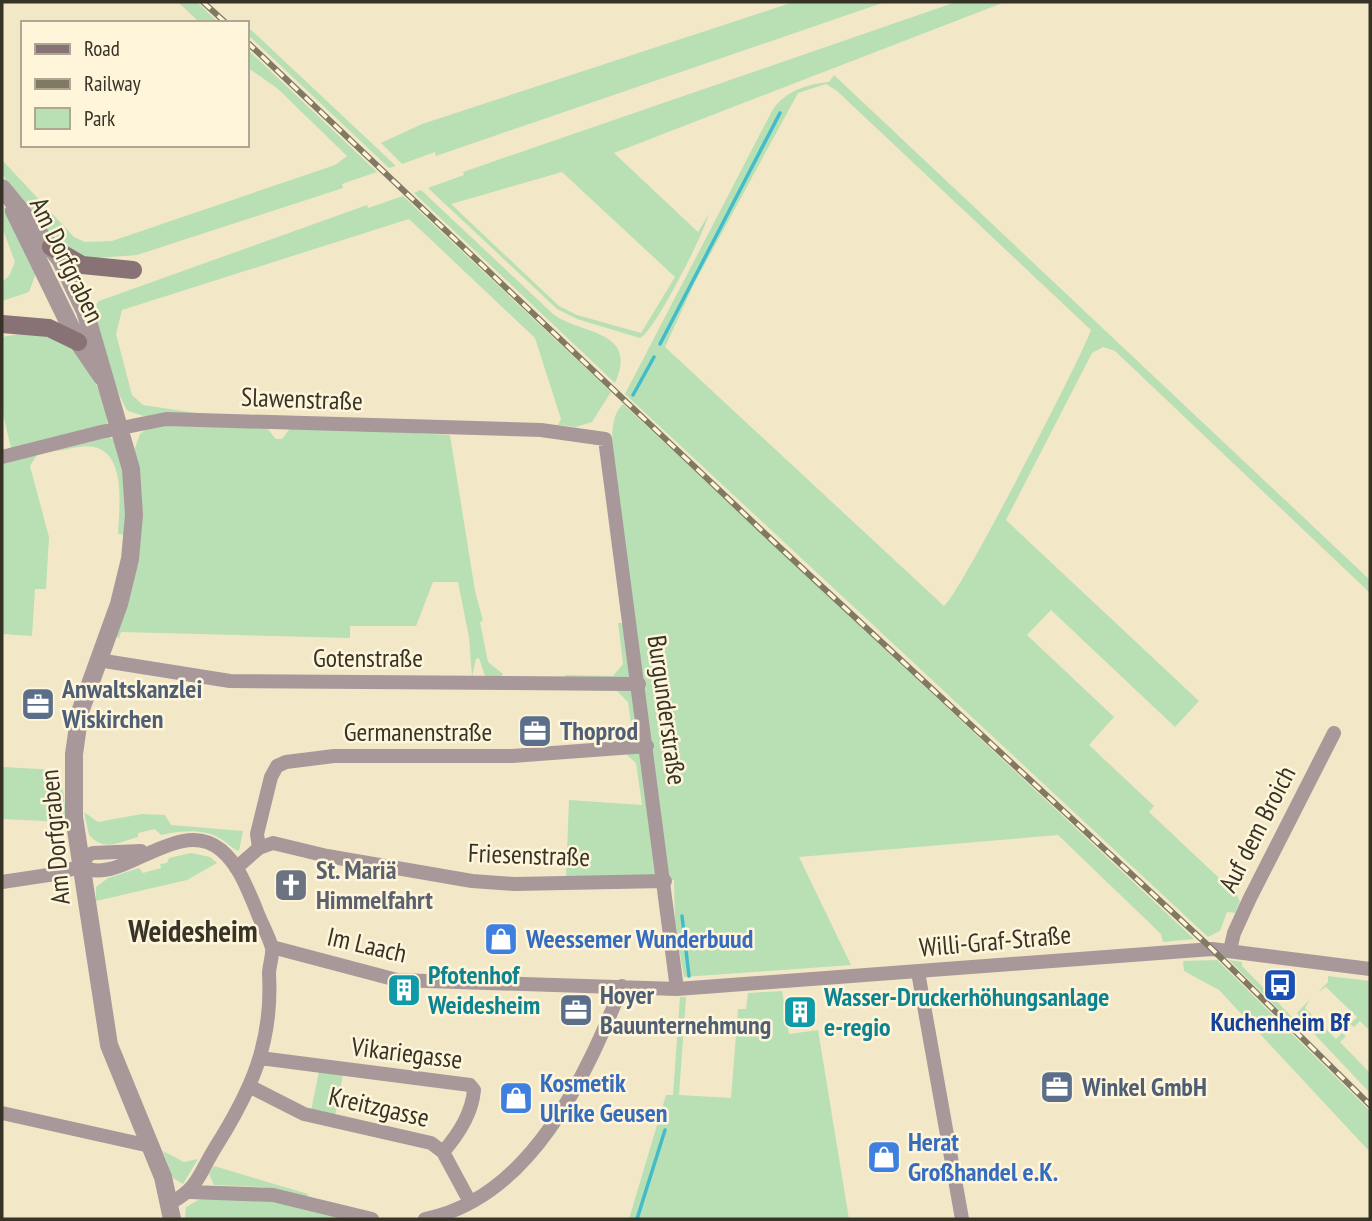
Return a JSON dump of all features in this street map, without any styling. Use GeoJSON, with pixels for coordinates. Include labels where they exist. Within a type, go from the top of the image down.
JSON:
{"type":"FeatureCollection","features":[{"type":"Feature","properties":{"kind":"main road"},"geometry":{"type":"LineString","coordinates":[[51,247],[82,265],[133,270]]}},
{"type":"Feature","properties":{"kind":"main road"},"geometry":{"type":"LineString","coordinates":[[2,324],[49,328],[78,341]]}},
{"type":"Feature","properties":{"kind":"street","name":"Am Dorfgraben"},"geometry":{"type":"LineString","coordinates":[[4,192],[51,247],[85,311],[121,427],[133,491],[132,545],[119,604],[80,712],[74,754],[74,817],[109,1045],[120,1079],[150,1146],[171,1211]]}},
{"type":"Feature","properties":{"kind":"street","name":"Am Dorfgraben"},"geometry":{"type":"LineString","coordinates":[[4,192],[78,341],[105,381]]}},
{"type":"Feature","properties":{"kind":"street","name":"Slawenstraße"},"geometry":{"type":"LineString","coordinates":[[2,457],[121,427],[166,419],[541,430],[606,439]]}},
{"type":"Feature","properties":{"kind":"street","name":"Burgunderstraße"},"geometry":{"type":"LineString","coordinates":[[606,439],[677,989]]}},
{"type":"Feature","properties":{"kind":"street","name":"Gotenstraße"},"geometry":{"type":"LineString","coordinates":[[98,660],[230,681],[639,684]]}},
{"type":"Feature","properties":{"kind":"street","name":"Auf dem Broich"},"geometry":{"type":"LineString","coordinates":[[1230,950],[1244,909],[1334,733]]}},
{"type":"Feature","properties":{"kind":"street","name":"Germanenstraße"},"geometry":{"type":"LineString","coordinates":[[259,848],[257,834],[271,777],[277,766],[286,762],[334,756],[512,756],[647,746]]}},
{"type":"Feature","properties":{"kind":"street"},"geometry":{"type":"LineString","coordinates":[[2,882],[55,874],[82,866],[92,873],[102,871],[150,851],[179,843],[205,842],[222,851],[236,869],[272,947],[269,1016],[251,1087],[191,1192],[171,1211]]}},
{"type":"Feature","properties":{"kind":"street","name":"Friesenstraße"},"geometry":{"type":"LineString","coordinates":[[259,848],[272,843],[282,844],[337,858],[472,881],[514,884],[665,881]]}},
{"type":"Feature","properties":{"kind":"street"},"geometry":{"type":"LineString","coordinates":[[236,869],[259,848]]}},
{"type":"Feature","properties":{"kind":"street","name":"Im Laach"},"geometry":{"type":"LineString","coordinates":[[272,947],[397,980],[622,986]]}},
{"type":"Feature","properties":{"kind":"street","name":"Willi-Graf-Straße"},"geometry":{"type":"LineString","coordinates":[[622,986],[677,989],[1230,950],[1299,962],[1370,968]]}},
{"type":"Feature","properties":{"kind":"street"},"geometry":{"type":"LineString","coordinates":[[918,972],[962,1219]]}},
{"type":"Feature","properties":{"kind":"street"},"geometry":{"type":"LineString","coordinates":[[425,1219],[470,1202],[512,1171],[555,1119],[589,1062],[622,986]]}},
{"type":"Feature","properties":{"kind":"street","name":"Vikariegasse"},"geometry":{"type":"LineString","coordinates":[[260,1058],[470,1085],[474,1090],[472,1104],[460,1130],[443,1152]]}},
{"type":"Feature","properties":{"kind":"street","name":"Kreitzgasse"},"geometry":{"type":"LineString","coordinates":[[251,1087],[296,1111],[431,1143],[443,1152],[470,1202]]}},
{"type":"Feature","properties":{"kind":"street"},"geometry":{"type":"LineString","coordinates":[[2,1113],[150,1146]]}},
{"type":"Feature","properties":{"kind":"street"},"geometry":{"type":"LineString","coordinates":[[191,1192],[273,1195],[372,1219]]}},
{"type":"Feature","properties":{"kind":"green space"},"geometry":{"type":"Polygon","coordinates":[[[178,2],[197,2],[217,21],[198,21],[178,2]]]}},
{"type":"Feature","properties":{"kind":"green space"},"geometry":{"type":"Polygon","coordinates":[[[794,2],[885,2],[436,156],[435,152],[402,164],[381,143],[422,124],[794,2]]]}},
{"type":"Feature","properties":{"kind":"green space"},"geometry":{"type":"Polygon","coordinates":[[[956,2],[1005,2],[614,153],[698,232],[709,214],[667,301],[640,338],[577,319],[557,309],[428,188],[464,175],[463,172],[956,2]],[[562,172],[451,204],[559,306],[577,315],[641,333],[675,277],[562,172]]]}},
{"type":"Feature","properties":{"kind":"green space"},"geometry":{"type":"Polygon","coordinates":[[[248,27],[396,166],[389,168],[248,35],[248,27]]]}},
{"type":"Feature","properties":{"kind":"green space"},"geometry":{"type":"Polygon","coordinates":[[[248,50],[377,172],[342,184],[343,188],[137,255],[84,259],[60,248],[2,174],[2,160],[74,237],[85,242],[112,241],[335,165],[347,156],[278,89],[248,68],[248,50]]]}},
{"type":"Feature","properties":{"kind":"green space"},"geometry":{"type":"Polygon","coordinates":[[[834,75],[1370,580],[1370,593],[1115,351],[1103,347],[1092,353],[1006,520],[1199,701],[1175,727],[1051,610],[1027,635],[1114,717],[1089,745],[1154,806],[1149,812],[1237,895],[1240,902],[1235,913],[1227,912],[1220,931],[1208,937],[625,394],[773,109],[784,97],[798,90],[829,82],[834,75]],[[826,84],[798,93],[694,284],[665,347],[944,606],[954,593],[1019,476],[1091,330],[837,91],[826,84]]]}},
{"type":"Feature","properties":{"kind":"green space"},"geometry":{"type":"Polygon","coordinates":[[[421,190],[553,314],[604,336],[613,343],[619,352],[620,365],[615,383],[414,193],[421,190]]]}},
{"type":"Feature","properties":{"kind":"green space"},"geometry":{"type":"Polygon","coordinates":[[[403,196],[611,392],[592,422],[576,427],[558,425],[561,419],[535,338],[409,219],[122,310],[116,334],[132,395],[143,405],[196,413],[147,417],[128,411],[97,336],[93,314],[99,301],[367,205],[368,208],[403,196]]]}},
{"type":"Feature","properties":{"kind":"green space"},"geometry":{"type":"Polygon","coordinates":[[[2,202],[36,273],[29,292],[2,301],[2,282],[9,276],[15,262],[2,227],[2,202]]]}},
{"type":"Feature","properties":{"kind":"green space"},"geometry":{"type":"Polygon","coordinates":[[[31,332],[54,337],[73,350],[88,369],[100,393],[105,405],[107,424],[12,452],[2,410],[2,337],[31,332]]]}},
{"type":"Feature","properties":{"kind":"green space"},"geometry":{"type":"Polygon","coordinates":[[[623,404],[1194,939],[1163,942],[1161,934],[1058,835],[799,857],[851,965],[684,977],[675,925],[674,880],[669,880],[614,474],[613,427],[618,410],[623,404]]]}},
{"type":"Feature","properties":{"kind":"green space"},"geometry":{"type":"Polygon","coordinates":[[[152,425],[265,426],[276,439],[282,439],[292,426],[450,435],[488,662],[503,674],[501,677],[485,676],[479,658],[476,659],[472,677],[469,637],[458,582],[433,582],[416,626],[350,626],[350,638],[121,632],[119,638],[114,636],[134,451],[140,434],[152,425]]]}},
{"type":"Feature","properties":{"kind":"green space"},"geometry":{"type":"Polygon","coordinates":[[[109,437],[116,441],[123,468],[126,535],[118,534],[119,484],[112,460],[105,452],[89,446],[56,451],[109,437]]]}},
{"type":"Feature","properties":{"kind":"green space"},"geometry":{"type":"Polygon","coordinates":[[[37,455],[30,466],[49,537],[46,589],[35,589],[32,636],[2,634],[2,461],[37,455]]]}},
{"type":"Feature","properties":{"kind":"green space"},"geometry":{"type":"Polygon","coordinates":[[[618,623],[626,623],[633,671],[628,677],[566,679],[565,675],[613,676],[623,664],[618,623]]]}},
{"type":"Feature","properties":{"kind":"green space"},"geometry":{"type":"Polygon","coordinates":[[[502,689],[627,689],[633,692],[639,741],[624,741],[632,731],[628,702],[617,691],[502,689]]]}},
{"type":"Feature","properties":{"kind":"green space"},"geometry":{"type":"Polygon","coordinates":[[[640,752],[658,872],[654,876],[566,877],[569,800],[642,805],[636,763],[625,753],[640,752]]]}},
{"type":"Feature","properties":{"kind":"green space"},"geometry":{"type":"Polygon","coordinates":[[[2,767],[57,770],[64,796],[66,822],[2,819],[2,767]]]}},
{"type":"Feature","properties":{"kind":"green space"},"geometry":{"type":"Polygon","coordinates":[[[84,812],[98,822],[142,814],[165,815],[171,825],[243,831],[239,851],[207,833],[161,835],[155,829],[138,833],[138,837],[107,845],[89,835],[84,812]]]}},
{"type":"Feature","properties":{"kind":"green space"},"geometry":{"type":"Polygon","coordinates":[[[191,853],[210,857],[217,863],[187,880],[96,901],[96,887],[108,878],[139,868],[143,873],[161,868],[160,864],[167,863],[169,858],[191,853]]]}},
{"type":"Feature","properties":{"kind":"green space"},"geometry":{"type":"Polygon","coordinates":[[[1217,960],[1370,1111],[1370,1152],[1219,990],[1184,971],[1183,961],[1217,960]]]}},
{"type":"Feature","properties":{"kind":"green space"},"geometry":{"type":"Polygon","coordinates":[[[1229,960],[1242,962],[1242,966],[1292,1017],[1289,1020],[1229,960]]]}},
{"type":"Feature","properties":{"kind":"green space"},"geometry":{"type":"Polygon","coordinates":[[[1328,976],[1370,981],[1370,1031],[1360,1021],[1354,1027],[1350,1024],[1357,1017],[1326,987],[1318,992],[1328,982],[1328,976]]]}},
{"type":"Feature","properties":{"kind":"green space"},"geometry":{"type":"Polygon","coordinates":[[[782,991],[789,1034],[818,1030],[849,1219],[629,1219],[666,1095],[673,1095],[680,997],[686,997],[679,1095],[731,1098],[738,1009],[746,1009],[748,993],[782,991]]]}},
{"type":"Feature","properties":{"kind":"green space"},"geometry":{"type":"Polygon","coordinates":[[[1310,999],[1305,1008],[1336,1039],[1342,1033],[1346,1036],[1340,1042],[1370,1073],[1370,1093],[1301,1020],[1297,1013],[1310,999]]]}},
{"type":"Feature","properties":{"kind":"green space"},"geometry":{"type":"Polygon","coordinates":[[[319,1071],[343,1074],[335,1116],[311,1111],[319,1071]]]}},
{"type":"Feature","properties":{"kind":"green space"},"geometry":{"type":"Polygon","coordinates":[[[163,1151],[184,1162],[198,1159],[183,1184],[173,1178],[163,1151]]]}},
{"type":"Feature","properties":{"kind":"green space"},"geometry":{"type":"Polygon","coordinates":[[[214,1166],[308,1194],[307,1197],[262,1187],[214,1185],[209,1174],[214,1166]]]}},
{"type":"Feature","properties":{"kind":"green space"},"geometry":{"type":"Polygon","coordinates":[[[202,1198],[267,1200],[350,1219],[185,1219],[186,1207],[202,1198]]]}},
{"type":"Feature","properties":{"kind":"waterway"},"geometry":{"type":"LineString","coordinates":[[660,344],[780,113]]}},
{"type":"Feature","properties":{"kind":"waterway"},"geometry":{"type":"LineString","coordinates":[[633,395],[654,357]]}},
{"type":"Feature","properties":{"kind":"waterway"},"geometry":{"type":"LineString","coordinates":[[682,916],[689,976]]}},
{"type":"Feature","properties":{"kind":"waterway"},"geometry":{"type":"LineString","coordinates":[[637,1219],[665,1130]]}},
{"type":"Feature","properties":{"kind":"railway"},"geometry":{"type":"LineString","coordinates":[[203,2],[224,21]]}},
{"type":"Feature","properties":{"kind":"railway"},"geometry":{"type":"LineString","coordinates":[[248,43],[774,542],[1212,949],[1370,1105]]}},
{"type":"Feature","properties":{"kind":"place","name":"Anwaltskanzlei Wiskirchen"},"geometry":{"type":"Point","coordinates":[38,704]}},
{"type":"Feature","properties":{"kind":"place","name":"Thoprod"},"geometry":{"type":"Point","coordinates":[535,731]}},
{"type":"Feature","properties":{"kind":"place","name":"St. Mariä Himmelfahrt"},"geometry":{"type":"Point","coordinates":[291,885]}},
{"type":"Feature","properties":{"kind":"place","name":"Weessemer Wunderbuud"},"geometry":{"type":"Point","coordinates":[501,939]}},
{"type":"Feature","properties":{"kind":"place","name":"Kuchenheim Bf"},"geometry":{"type":"Point","coordinates":[1280,985]}},
{"type":"Feature","properties":{"kind":"place","name":"Pfotenhof Weidesheim"},"geometry":{"type":"Point","coordinates":[404,990]}},
{"type":"Feature","properties":{"kind":"place","name":"Hoyer Bauunternehmung"},"geometry":{"type":"Point","coordinates":[576,1010]}},
{"type":"Feature","properties":{"kind":"place","name":"Wasser-Druckerhöhungsanlage e-regio"},"geometry":{"type":"Point","coordinates":[800,1012]}},
{"type":"Feature","properties":{"kind":"place","name":"Winkel GmbH"},"geometry":{"type":"Point","coordinates":[1057,1087]}},
{"type":"Feature","properties":{"kind":"place","name":"Kosmetik Ulrike Geusen"},"geometry":{"type":"Point","coordinates":[516,1098]}},
{"type":"Feature","properties":{"kind":"place","name":"Herat Großhandel e.K."},"geometry":{"type":"Point","coordinates":[884,1157]}},
{"type":"Feature","properties":{"kind":"district","name":"Weidesheim"},"geometry":{"type":"Point","coordinates":[193,932]}}]}
